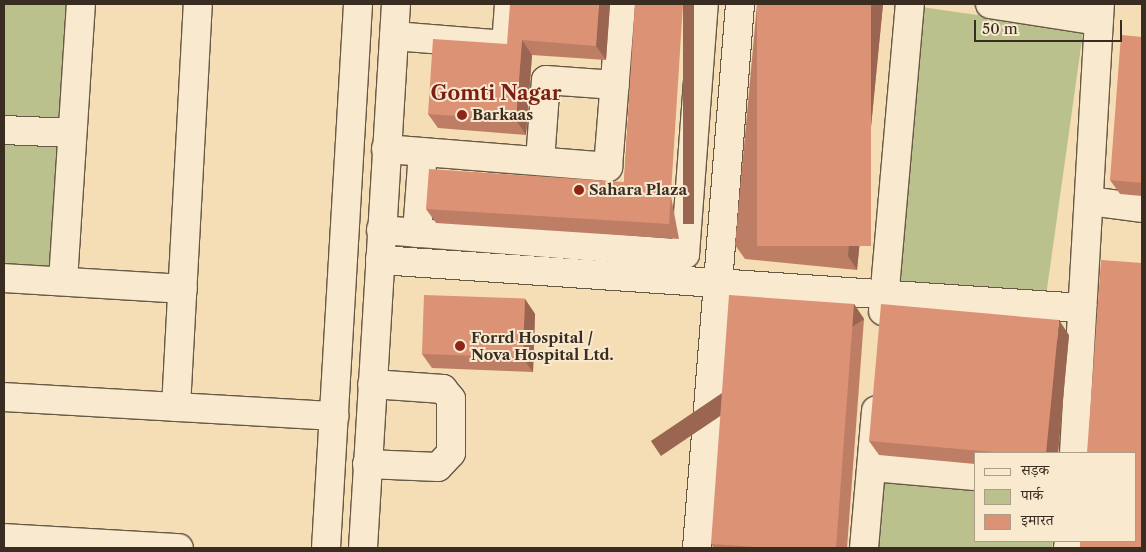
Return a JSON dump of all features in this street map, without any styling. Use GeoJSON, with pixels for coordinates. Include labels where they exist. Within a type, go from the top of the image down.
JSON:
{"type":"FeatureCollection","features":[{"type":"Feature","properties":{"kind":"street"},"geometry":{"type":"LineString","coordinates":[[63,281],[81,4]]}},
{"type":"Feature","properties":{"kind":"street"},"geometry":{"type":"LineString","coordinates":[[176,407],[198,4]]}},
{"type":"Feature","properties":{"kind":"street"},"geometry":{"type":"LineString","coordinates":[[326,548],[358,4]]}},
{"type":"Feature","properties":{"kind":"street"},"geometry":{"type":"LineString","coordinates":[[363,548],[396,4]]}},
{"type":"Feature","properties":{"kind":"street"},"geometry":{"type":"LineString","coordinates":[[394,36],[506,45],[509,4]]}},
{"type":"Feature","properties":{"kind":"street"},"geometry":{"type":"LineString","coordinates":[[386,149],[608,167],[621,4]]}},
{"type":"Feature","properties":{"kind":"street"},"geometry":{"type":"LineString","coordinates":[[381,230],[685,254],[704,4]]}},
{"type":"Feature","properties":{"kind":"street"},"geometry":{"type":"LineString","coordinates":[[698,548],[740,4]]}},
{"type":"Feature","properties":{"kind":"street"},"geometry":{"type":"LineString","coordinates":[[881,342],[910,4]]}},
{"type":"Feature","properties":{"kind":"street"},"geometry":{"type":"LineString","coordinates":[[990,4],[1100,12],[1074,452]]}},
{"type":"Feature","properties":{"kind":"street"},"geometry":{"type":"LineString","coordinates":[[540,161],[546,80],[615,85]]}},
{"type":"Feature","properties":{"kind":"street"},"geometry":{"type":"LineString","coordinates":[[4,130],[72,133]]}},
{"type":"Feature","properties":{"kind":"street"},"geometry":{"type":"LineString","coordinates":[[417,233],[423,152]]}},
{"type":"Feature","properties":{"kind":"street"},"geometry":{"type":"LineString","coordinates":[[1089,201],[1142,208]]}},
{"type":"Feature","properties":{"kind":"street"},"geometry":{"type":"LineString","coordinates":[[380,260],[1082,308]]}},
{"type":"Feature","properties":{"kind":"street"},"geometry":{"type":"LineString","coordinates":[[4,278],[183,289]]}},
{"type":"Feature","properties":{"kind":"street"},"geometry":{"type":"LineString","coordinates":[[864,548],[878,381]]}},
{"type":"Feature","properties":{"kind":"street"},"geometry":{"type":"LineString","coordinates":[[367,464],[438,467],[451,453],[451,399],[443,389],[372,384]]}},
{"type":"Feature","properties":{"kind":"street"},"geometry":{"type":"LineString","coordinates":[[4,397],[334,416]]}},
{"type":"Feature","properties":{"kind":"street"},"geometry":{"type":"LineString","coordinates":[[872,467],[974,476]]}},
{"type":"Feature","properties":{"kind":"street"},"geometry":{"type":"LineString","coordinates":[[4,538],[33,544],[179,548]]}},
{"type":"Feature","properties":{"kind":"green space"},"geometry":{"type":"Polygon","coordinates":[[[4,4],[71,4],[71,121],[4,121],[4,4]]]}},
{"type":"Feature","properties":{"kind":"green space"},"geometry":{"type":"Polygon","coordinates":[[[921,7],[1083,30],[1045,306],[882,283],[921,7]]]}},
{"type":"Feature","properties":{"kind":"green space"},"geometry":{"type":"Polygon","coordinates":[[[4,141],[64,146],[55,272],[4,269],[4,141]]]}},
{"type":"Feature","properties":{"kind":"green space"},"geometry":{"type":"Polygon","coordinates":[[[879,471],[974,478],[974,542],[1053,542],[1052,548],[874,548],[879,471]]]}},
{"type":"Feature","properties":{"kind":"building"},"geometry":{"type":"Polygon","coordinates":[[[510,4],[599,4],[596,46],[522,40],[516,120],[428,114],[433,39],[507,44],[510,4]]]}},
{"type":"Feature","properties":{"kind":"building"},"geometry":{"type":"Polygon","coordinates":[[[635,4],[683,4],[669,224],[426,209],[429,169],[624,182],[635,4]]]}},
{"type":"Feature","properties":{"kind":"building"},"geometry":{"type":"Polygon","coordinates":[[[757,4],[871,4],[871,246],[757,246],[757,4]]]}},
{"type":"Feature","properties":{"kind":"building"},"geometry":{"type":"Polygon","coordinates":[[[1121,35],[1142,37],[1142,183],[1110,180],[1121,35]]]}},
{"type":"Feature","properties":{"kind":"building"},"geometry":{"type":"Polygon","coordinates":[[[1101,260],[1142,263],[1142,548],[1080,548],[1080,542],[1136,542],[1136,452],[1087,452],[1101,260]]]}},
{"type":"Feature","properties":{"kind":"building"},"geometry":{"type":"Polygon","coordinates":[[[424,295],[525,299],[523,357],[422,354],[424,295]]]}},
{"type":"Feature","properties":{"kind":"building"},"geometry":{"type":"Polygon","coordinates":[[[729,295],[854,304],[836,548],[771,548],[711,544],[729,295]]]}},
{"type":"Feature","properties":{"kind":"building"},"geometry":{"type":"Polygon","coordinates":[[[881,304],[1059,320],[1046,452],[993,452],[869,441],[881,304]]]}},
{"type":"Feature","properties":{"kind":"place","name":"Barkaas"},"geometry":{"type":"Point","coordinates":[462,115]}},
{"type":"Feature","properties":{"kind":"place","name":"Sahara Plaza"},"geometry":{"type":"Point","coordinates":[579,190]}},
{"type":"Feature","properties":{"kind":"place","name":"Forrd Hospital / Nova Hospital Ltd."},"geometry":{"type":"Point","coordinates":[460,346]}},
{"type":"Feature","properties":{"kind":"district","name":"Gomti Nagar"},"geometry":{"type":"Point","coordinates":[496,93]}}]}
